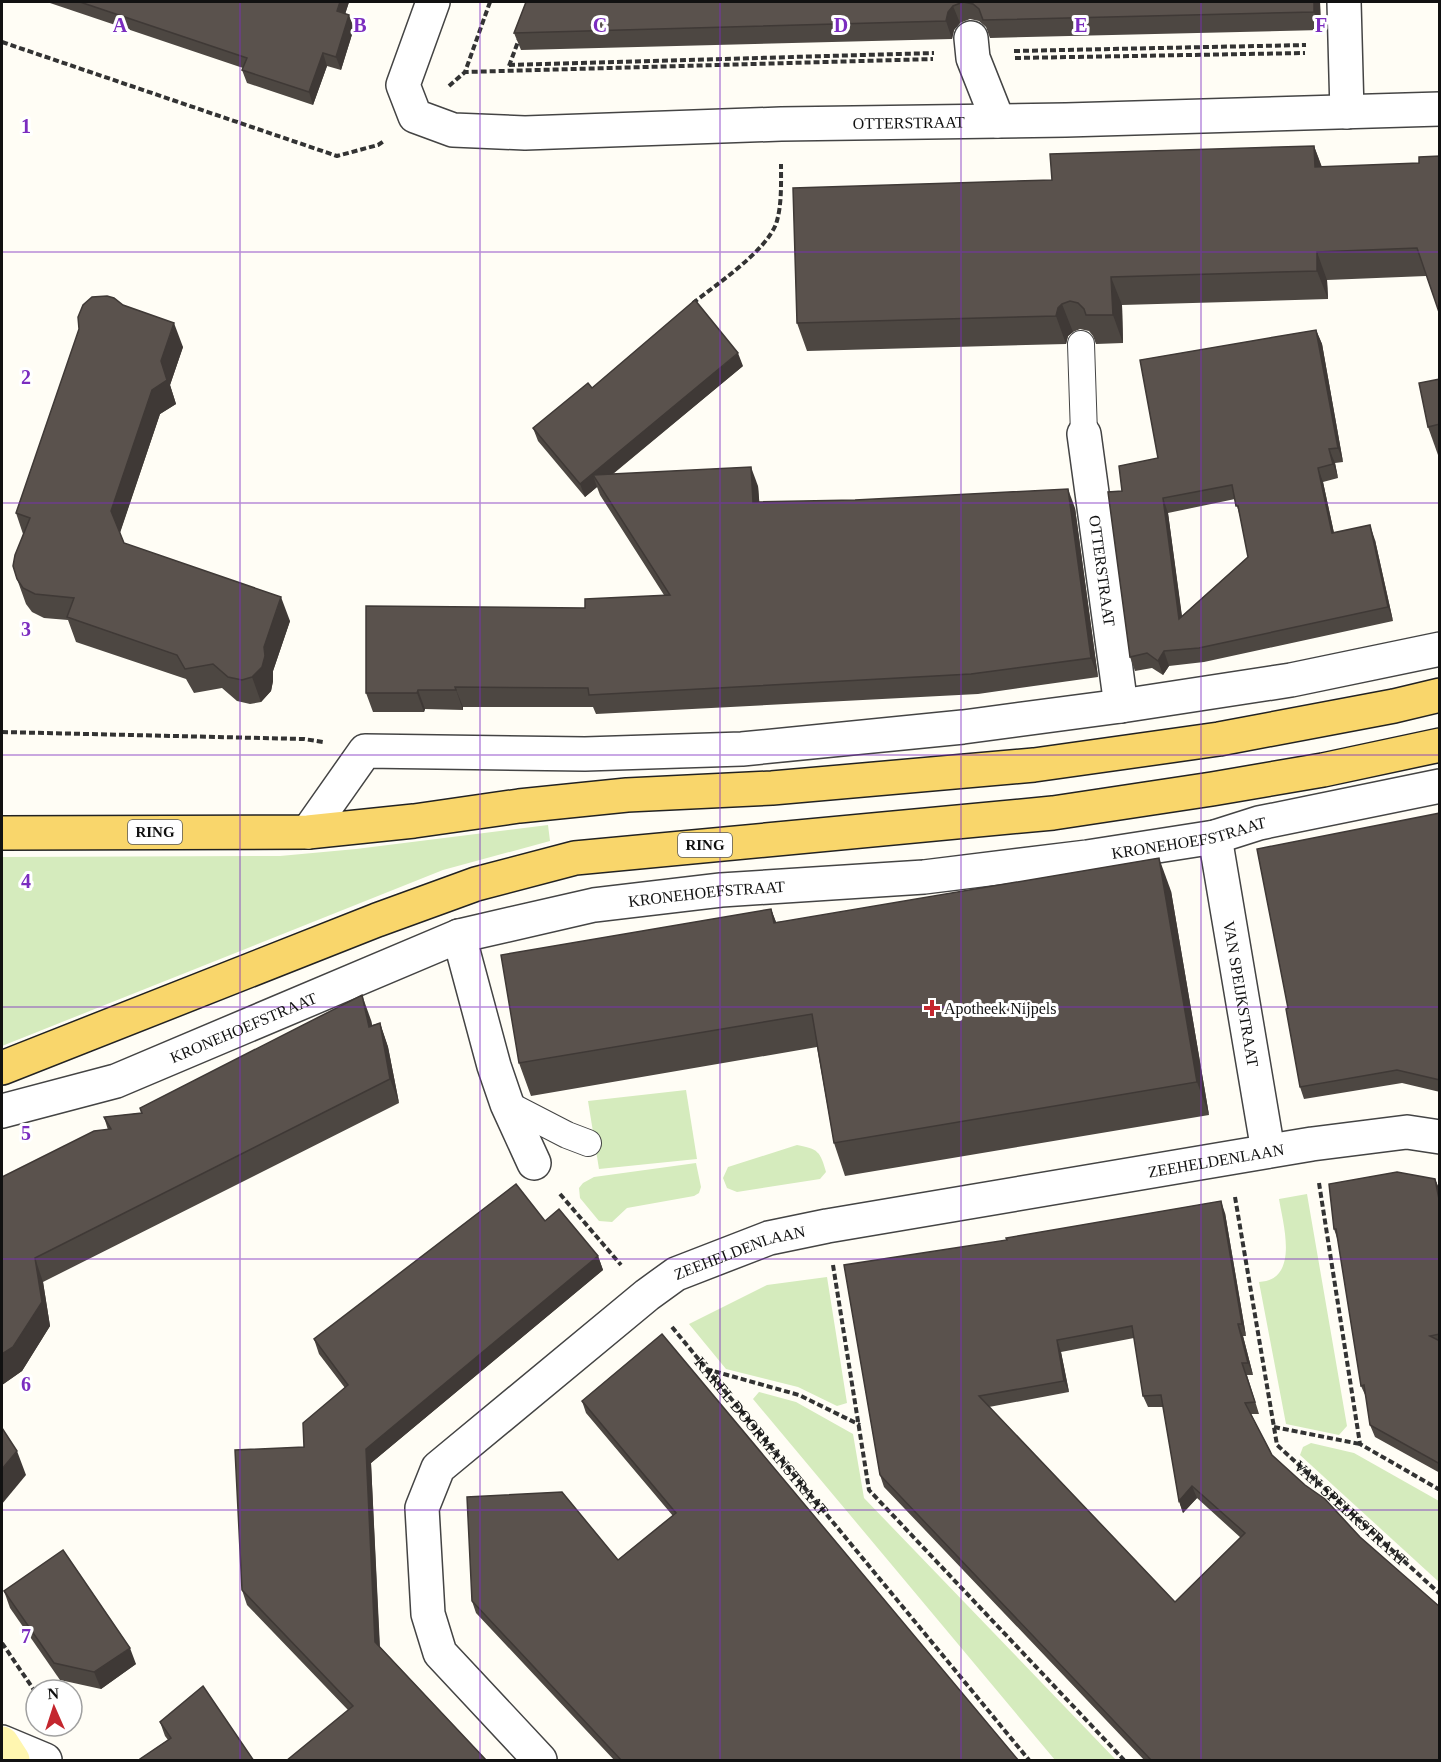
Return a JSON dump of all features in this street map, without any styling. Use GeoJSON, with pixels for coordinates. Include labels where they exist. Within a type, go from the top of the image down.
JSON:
{"type":"FeatureCollection","features":[{"type":"Feature","properties":{"kind":"main road","name":"RING"},"geometry":{"type":"LineString","coordinates":[[2,833],[308,832],[627,795],[772,788],[1034,765],[1220,739],[1440,695]]}},
{"type":"Feature","properties":{"kind":"main road","name":"RING"},"geometry":{"type":"LineString","coordinates":[[2,1068],[399,912],[476,884],[575,858],[1053,813],[1323,770],[1440,745]]}},
{"type":"Feature","properties":{"kind":"main road"},"geometry":{"type":"LineString","coordinates":[[2,1742],[13,1761]]}},
{"type":"Feature","properties":{"kind":"street"},"geometry":{"type":"LineString","coordinates":[[415,116],[403,85],[433,2]]}},
{"type":"Feature","properties":{"kind":"street"},"geometry":{"type":"LineString","coordinates":[[1344,2],[1347,112]]}},
{"type":"Feature","properties":{"kind":"street"},"geometry":{"type":"LineString","coordinates":[[973,49],[998,121]]}},
{"type":"Feature","properties":{"kind":"street","name":"OTTERSTRAAT"},"geometry":{"type":"LineString","coordinates":[[415,116],[453,130],[525,133],[781,124],[998,121],[1440,109]]}},
{"type":"Feature","properties":{"kind":"street","name":"OTTERSTRAAT"},"geometry":{"type":"LineString","coordinates":[[1084,434],[1121,706]]}},
{"type":"Feature","properties":{"kind":"street"},"geometry":{"type":"LineString","coordinates":[[308,832],[364,751],[585,754],[742,750],[963,727],[1121,706],[1291,680],[1440,649]]}},
{"type":"Feature","properties":{"kind":"street","name":"KRONEHOEFSTRAAT"},"geometry":{"type":"LineString","coordinates":[[2,1111],[116,1081],[459,936],[594,905],[721,890],[924,877],[1087,857],[1215,837],[1259,823],[1440,786]]}},
{"type":"Feature","properties":{"kind":"street","name":"VAN SPEIJKSTRAAT"},"geometry":{"type":"LineString","coordinates":[[1215,837],[1268,1151]]}},
{"type":"Feature","properties":{"kind":"street"},"geometry":{"type":"LineString","coordinates":[[459,936],[494,1066],[507,1104],[534,1163]]}},
{"type":"Feature","properties":{"kind":"street","name":"ZEEHELDENLAAN"},"geometry":{"type":"LineString","coordinates":[[540,1761],[440,1653],[428,1614],[422,1508],[438,1468],[647,1295],[676,1274],[769,1238],[827,1226],[1312,1144],[1407,1132],[1440,1137]]}},
{"type":"Feature","properties":{"kind":"street"},"geometry":{"type":"LineString","coordinates":[[2,1742],[45,1761]]}},
{"type":"Feature","properties":{"kind":"lane"},"geometry":{"type":"LineString","coordinates":[[1081,344],[1084,434]]}},
{"type":"Feature","properties":{"kind":"lane"},"geometry":{"type":"LineString","coordinates":[[507,1104],[567,1135],[588,1143]]}},
{"type":"Feature","properties":{"kind":"path"},"geometry":{"type":"LineString","coordinates":[[490,2],[465,72],[973,49],[1345,49]]}},
{"type":"Feature","properties":{"kind":"path"},"geometry":{"type":"LineString","coordinates":[[507,71],[521,33]]}},
{"type":"Feature","properties":{"kind":"path"},"geometry":{"type":"LineString","coordinates":[[2,42],[338,156],[378,145],[415,116]]}},
{"type":"Feature","properties":{"kind":"path"},"geometry":{"type":"LineString","coordinates":[[509,65],[973,49],[1345,49]]}},
{"type":"Feature","properties":{"kind":"path"},"geometry":{"type":"LineString","coordinates":[[692,305],[756,252],[776,224],[781,193],[781,124]]}},
{"type":"Feature","properties":{"kind":"path"},"geometry":{"type":"LineString","coordinates":[[2,732],[304,739],[364,751]]}},
{"type":"Feature","properties":{"kind":"path"},"geometry":{"type":"LineString","coordinates":[[1312,1144],[1360,1444]]}},
{"type":"Feature","properties":{"kind":"path","name":"VAN SPEIJKSTRAAT"},"geometry":{"type":"LineString","coordinates":[[1228,1158],[1277,1445],[1440,1594]]}},
{"type":"Feature","properties":{"kind":"path","name":"KAREL DOORMANSTRAAT"},"geometry":{"type":"LineString","coordinates":[[534,1163],[647,1295],[705,1369],[1029,1761]]}},
{"type":"Feature","properties":{"kind":"path"},"geometry":{"type":"LineString","coordinates":[[827,1226],[870,1491],[1124,1761]]}},
{"type":"Feature","properties":{"kind":"path"},"geometry":{"type":"LineString","coordinates":[[705,1369],[799,1395],[860,1425]]}},
{"type":"Feature","properties":{"kind":"path","name":"VAN SPEIJKSTRAAT"},"geometry":{"type":"LineString","coordinates":[[1274,1426],[1360,1444],[1440,1490]]}},
{"type":"Feature","properties":{"kind":"path"},"geometry":{"type":"LineString","coordinates":[[2,1643],[26,1678]]}},
{"type":"Feature","properties":{"kind":"green space"},"geometry":{"type":"Polygon","coordinates":[[[548,825],[550,841],[443,870],[2,1046],[2,857],[280,856],[548,825]]]}},
{"type":"Feature","properties":{"kind":"green space"},"geometry":{"type":"Polygon","coordinates":[[[686,1090],[697,1159],[599,1169],[588,1101],[686,1090]]]}},
{"type":"Feature","properties":{"kind":"green space"},"geometry":{"type":"Polygon","coordinates":[[[797,1145],[810,1148],[820,1155],[826,1172],[820,1179],[737,1192],[727,1188],[723,1178],[728,1167],[797,1145]]]}},
{"type":"Feature","properties":{"kind":"green space"},"geometry":{"type":"Polygon","coordinates":[[[696,1163],[701,1187],[699,1193],[694,1196],[627,1208],[612,1222],[599,1221],[580,1198],[579,1188],[594,1177],[696,1163]]]}},
{"type":"Feature","properties":{"kind":"green space"},"geometry":{"type":"Polygon","coordinates":[[[1307,1194],[1347,1426],[1339,1435],[1286,1424],[1259,1282],[1272,1279],[1280,1272],[1284,1261],[1285,1236],[1279,1199],[1307,1194]]]}},
{"type":"Feature","properties":{"kind":"green space"},"geometry":{"type":"Polygon","coordinates":[[[827,1277],[847,1403],[837,1406],[798,1387],[726,1369],[689,1324],[767,1285],[827,1277]]]}},
{"type":"Feature","properties":{"kind":"green space"},"geometry":{"type":"Polygon","coordinates":[[[759,1392],[796,1402],[853,1434],[864,1498],[1116,1760],[1055,1760],[753,1399],[759,1392]]]}},
{"type":"Feature","properties":{"kind":"green space"},"geometry":{"type":"Polygon","coordinates":[[[1311,1443],[1354,1453],[1439,1501],[1439,1582],[1300,1455],[1303,1447],[1311,1443]]]}},
{"type":"Feature","properties":{"kind":"building"},"geometry":{"type":"Polygon","coordinates":[[[80,2],[340,2],[337,11],[349,15],[336,57],[323,53],[309,92],[242,70],[247,58],[80,2]]]}},
{"type":"Feature","properties":{"kind":"building"},"geometry":{"type":"Polygon","coordinates":[[[526,2],[963,2],[953,6],[948,12],[946,21],[514,33],[526,2]]]}},
{"type":"Feature","properties":{"kind":"building"},"geometry":{"type":"Polygon","coordinates":[[[963,2],[1314,2],[1314,12],[983,20],[979,9],[973,4],[963,2]]]}},
{"type":"Feature","properties":{"kind":"building"},"geometry":{"type":"Polygon","coordinates":[[[1314,146],[1315,167],[1419,163],[1419,157],[1440,156],[1440,315],[1417,248],[1317,252],[1317,271],[1111,277],[1113,315],[1086,315],[1078,303],[1070,301],[1058,308],[1056,316],[797,323],[793,188],[1052,180],[1050,154],[1314,146]]]}},
{"type":"Feature","properties":{"kind":"building"},"geometry":{"type":"Polygon","coordinates":[[[107,296],[123,305],[174,323],[161,361],[167,380],[152,390],[111,511],[124,543],[281,597],[264,647],[265,656],[262,667],[252,677],[242,680],[228,677],[213,664],[185,669],[177,655],[67,617],[74,598],[35,594],[23,588],[17,579],[13,566],[15,555],[30,518],[16,513],[79,329],[78,317],[83,305],[92,297],[107,296]]]}},
{"type":"Feature","properties":{"kind":"building"},"geometry":{"type":"Polygon","coordinates":[[[695,300],[738,353],[580,484],[533,428],[588,383],[592,388],[695,300]]]}},
{"type":"Feature","properties":{"kind":"building"},"geometry":{"type":"Polygon","coordinates":[[[1316,330],[1338,448],[1329,449],[1333,464],[1318,468],[1332,533],[1370,525],[1388,607],[1199,648],[1164,651],[1158,661],[1147,653],[1130,657],[1108,492],[1122,491],[1119,466],[1158,458],[1140,360],[1316,330]],[[1232,485],[1163,498],[1179,619],[1248,557],[1238,506],[1236,506],[1232,485]]]}},
{"type":"Feature","properties":{"kind":"building"},"geometry":{"type":"Polygon","coordinates":[[[1440,379],[1440,424],[1428,427],[1419,383],[1440,379]]]}},
{"type":"Feature","properties":{"kind":"building"},"geometry":{"type":"Polygon","coordinates":[[[751,467],[753,502],[855,500],[1068,489],[1091,658],[971,674],[589,695],[588,688],[455,687],[456,690],[418,690],[417,693],[366,693],[366,606],[585,608],[585,599],[670,595],[593,475],[751,467]]]}},
{"type":"Feature","properties":{"kind":"building"},"geometry":{"type":"Polygon","coordinates":[[[1440,813],[1440,1080],[1397,1070],[1300,1087],[1286,1009],[1288,1008],[1257,849],[1440,813]]]}},
{"type":"Feature","properties":{"kind":"building"},"geometry":{"type":"Polygon","coordinates":[[[1159,858],[1197,1082],[834,1143],[812,1014],[519,1063],[501,955],[771,909],[774,923],[1159,858]]]}},
{"type":"Feature","properties":{"kind":"building"},"geometry":{"type":"Polygon","coordinates":[[[362,995],[369,1027],[380,1023],[390,1079],[35,1258],[42,1302],[13,1347],[2,1354],[2,1177],[94,1131],[111,1129],[104,1117],[142,1113],[140,1108],[362,995]]]}},
{"type":"Feature","properties":{"kind":"building"},"geometry":{"type":"Polygon","coordinates":[[[1397,1172],[1435,1179],[1440,1204],[1440,1334],[1430,1336],[1440,1341],[1440,1464],[1370,1425],[1364,1385],[1361,1386],[1336,1229],[1334,1229],[1329,1184],[1397,1172]]]}},
{"type":"Feature","properties":{"kind":"building"},"geometry":{"type":"Polygon","coordinates":[[[516,1184],[545,1221],[559,1209],[598,1256],[366,1449],[375,1642],[487,1761],[286,1761],[353,1706],[242,1590],[235,1450],[304,1447],[303,1423],[348,1385],[314,1339],[516,1184]]]}},
{"type":"Feature","properties":{"kind":"building"},"geometry":{"type":"Polygon","coordinates":[[[1221,1201],[1242,1324],[1238,1324],[1248,1363],[1242,1363],[1255,1402],[1245,1403],[1272,1455],[1305,1485],[1325,1499],[1360,1537],[1440,1607],[1440,1761],[1152,1761],[880,1475],[844,1265],[1007,1240],[1006,1238],[1221,1201]],[[1132,1326],[1057,1340],[1064,1381],[979,1396],[1175,1602],[1245,1533],[1192,1486],[1179,1501],[1161,1395],[1143,1396],[1132,1326]]]}},
{"type":"Feature","properties":{"kind":"building"},"geometry":{"type":"Polygon","coordinates":[[[662,1334],[1019,1761],[622,1761],[472,1601],[467,1497],[562,1492],[618,1560],[676,1513],[582,1401],[662,1334]]]}},
{"type":"Feature","properties":{"kind":"building"},"geometry":{"type":"Polygon","coordinates":[[[2,1428],[17,1451],[2,1469],[2,1428]]]}},
{"type":"Feature","properties":{"kind":"building"},"geometry":{"type":"Polygon","coordinates":[[[63,1550],[130,1648],[94,1672],[54,1663],[4,1591],[63,1550]]]}},
{"type":"Feature","properties":{"kind":"building"},"geometry":{"type":"Polygon","coordinates":[[[203,1686],[254,1761],[141,1761],[140,1759],[171,1738],[160,1722],[203,1686]]]}},
{"type":"Feature","properties":{"kind":"place","name":"Apotheek Nijpels"},"geometry":{"type":"Point","coordinates":[932,1008]}}]}
